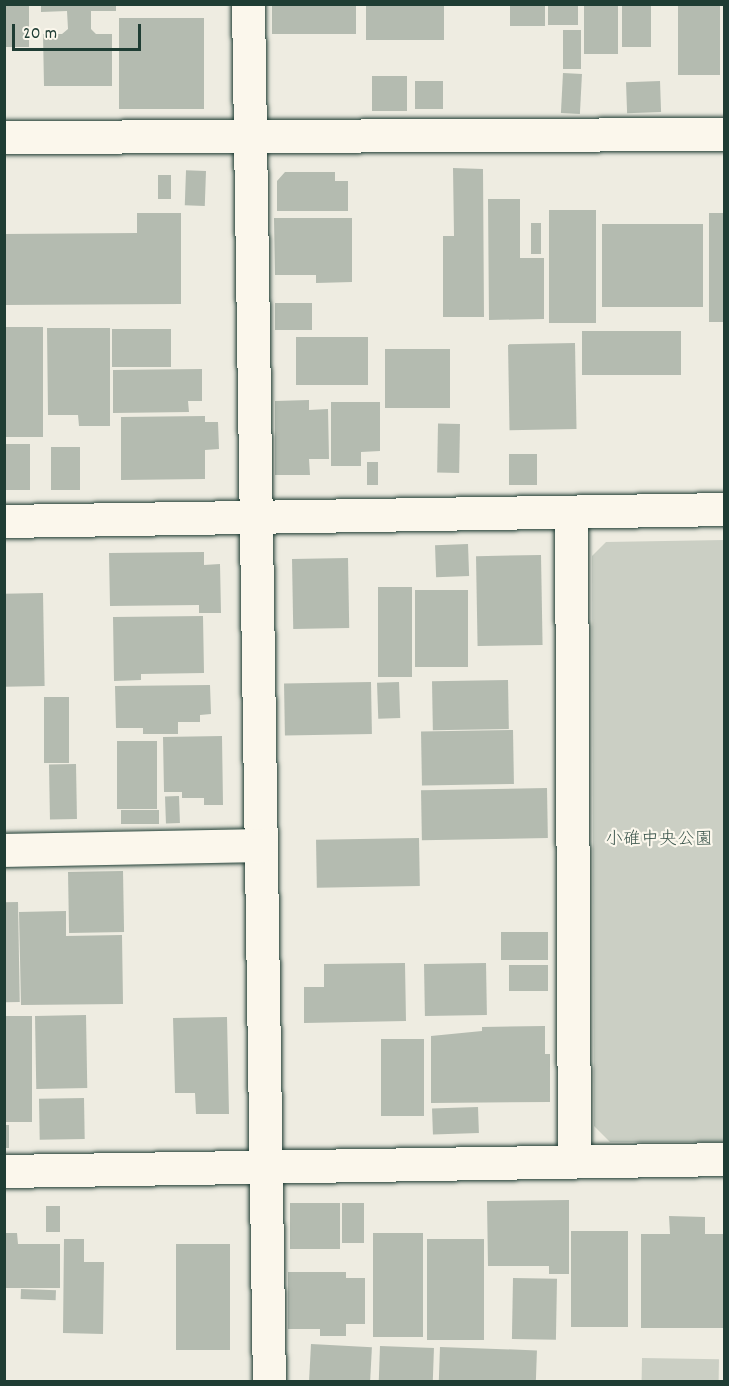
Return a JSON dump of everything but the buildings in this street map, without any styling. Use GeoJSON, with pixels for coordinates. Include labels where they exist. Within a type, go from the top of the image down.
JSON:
{"type":"FeatureCollection","features":[{"type":"Feature","properties":{"kind":"street"},"geometry":{"type":"LineString","coordinates":[[248,4],[270,1382]]}},
{"type":"Feature","properties":{"kind":"street"},"geometry":{"type":"LineString","coordinates":[[4,137],[724,134]]}},
{"type":"Feature","properties":{"kind":"street"},"geometry":{"type":"LineString","coordinates":[[4,521],[255,519],[724,509]]}},
{"type":"Feature","properties":{"kind":"street"},"geometry":{"type":"LineString","coordinates":[[571,512],[574,1161]]}},
{"type":"Feature","properties":{"kind":"street"},"geometry":{"type":"LineString","coordinates":[[4,850],[260,844]]}},
{"type":"Feature","properties":{"kind":"street"},"geometry":{"type":"LineString","coordinates":[[4,1171],[724,1159]]}},
{"type":"Feature","properties":{"kind":"green space","name":"小碓中央公園"},"geometry":{"type":"Polygon","coordinates":[[[724,540],[724,1142],[610,1142],[594,1126],[592,556],[606,542],[724,540]]]}},
{"type":"Feature","properties":{"kind":"green space"},"geometry":{"type":"Polygon","coordinates":[[[642,1358],[719,1359],[719,1382],[642,1381],[642,1358]]]}}]}
